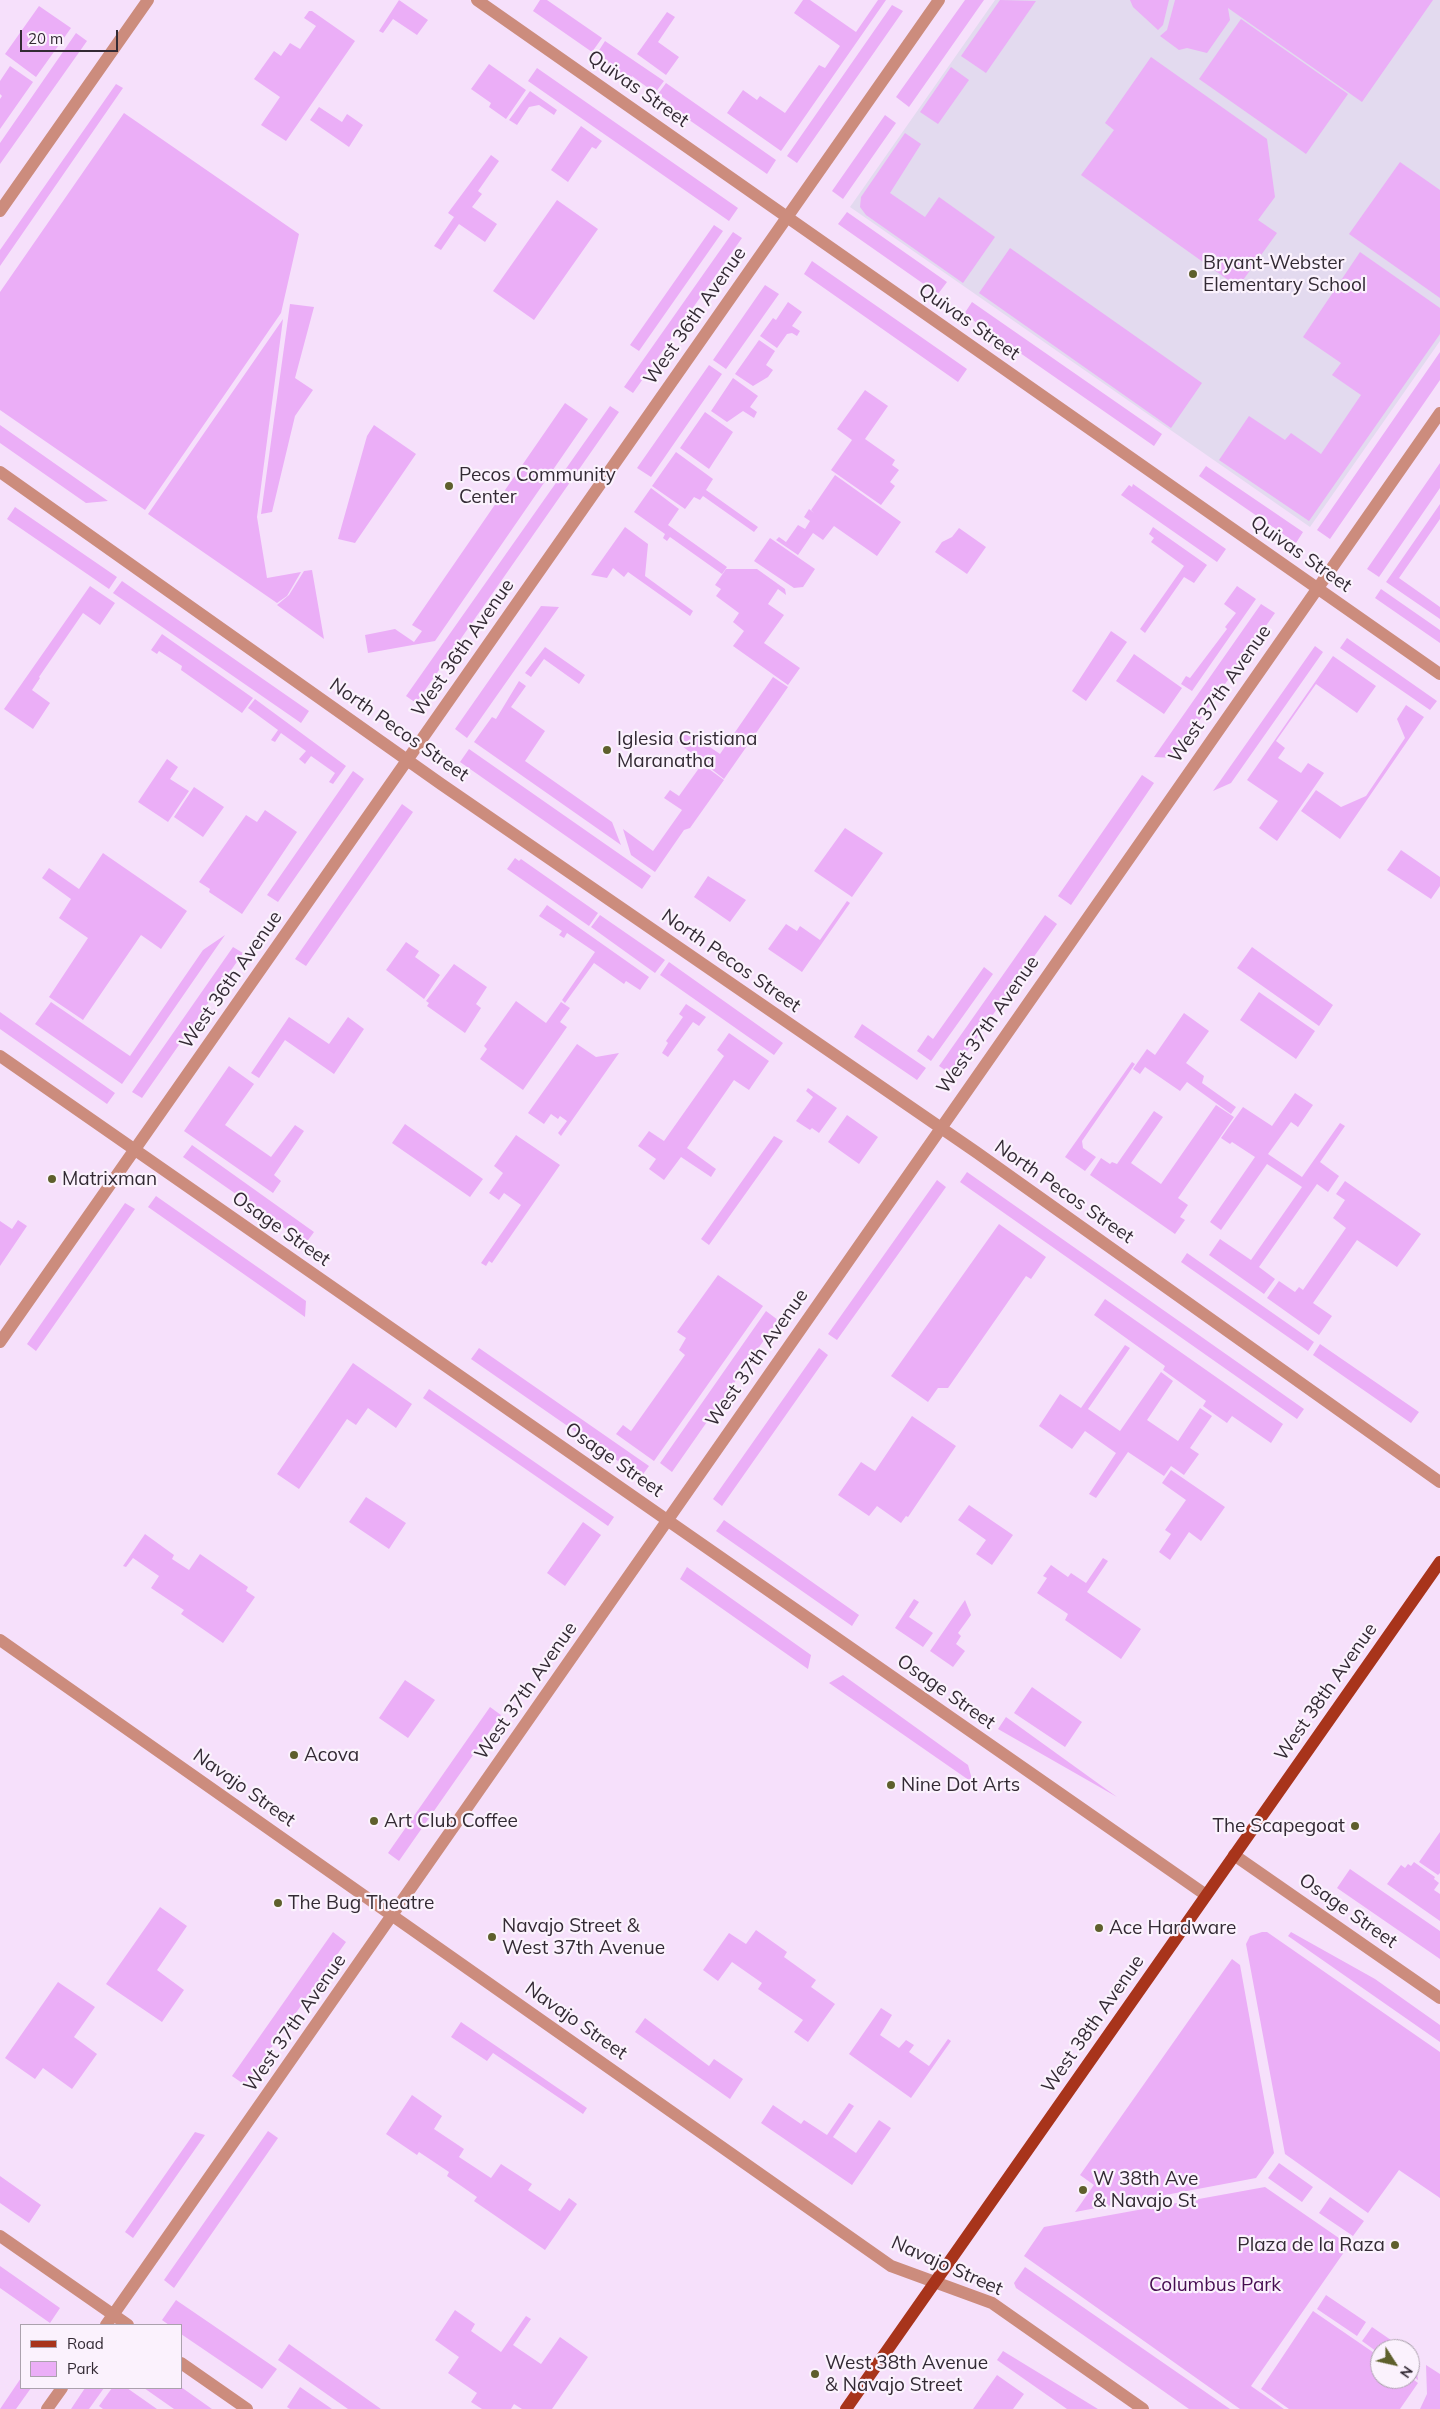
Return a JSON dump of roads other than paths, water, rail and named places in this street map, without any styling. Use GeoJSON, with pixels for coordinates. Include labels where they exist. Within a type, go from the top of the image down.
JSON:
{"type":"FeatureCollection","features":[{"type":"Feature","properties":{"kind":"main road","name":"West 38th Avenue"},"geometry":{"type":"LineString","coordinates":[[846,2409],[1440,1562]]}},
{"type":"Feature","properties":{"kind":"street"},"geometry":{"type":"LineString","coordinates":[[0,211],[148,0]]}},
{"type":"Feature","properties":{"kind":"street","name":"Quivas Street"},"geometry":{"type":"LineString","coordinates":[[477,0],[1440,674]]}},
{"type":"Feature","properties":{"kind":"street","name":"West 36th Avenue"},"geometry":{"type":"LineString","coordinates":[[0,1342],[940,0]]}},
{"type":"Feature","properties":{"kind":"street","name":"West 37th Avenue"},"geometry":{"type":"LineString","coordinates":[[109,2320],[393,1916],[940,1127],[1440,413]]}},
{"type":"Feature","properties":{"kind":"street","name":"North Pecos Street"},"geometry":{"type":"LineString","coordinates":[[0,472],[407,760],[940,1127],[1440,1482]]}},
{"type":"Feature","properties":{"kind":"street","name":"Osage Street"},"geometry":{"type":"LineString","coordinates":[[0,1056],[1206,1895]]}},
{"type":"Feature","properties":{"kind":"street","name":"Navajo Street"},"geometry":{"type":"LineString","coordinates":[[0,1640],[891,2266],[992,2303],[1143,2409]]}},
{"type":"Feature","properties":{"kind":"street","name":"Osage Street"},"geometry":{"type":"LineString","coordinates":[[1234,1855],[1440,1998]]}},
{"type":"Feature","properties":{"kind":"street"},"geometry":{"type":"LineString","coordinates":[[0,2236],[109,2320],[124,2324]]}},
{"type":"Feature","properties":{"kind":"street"},"geometry":{"type":"LineString","coordinates":[[182,2364],[247,2409]]}},
{"type":"Feature","properties":{"kind":"street"},"geometry":{"type":"LineString","coordinates":[[47,2409],[61,2389]]}},
{"type":"Feature","properties":{"kind":"place","name":"Bryant-Webster Elementary School"},"geometry":{"type":"Point","coordinates":[1193,274]}},
{"type":"Feature","properties":{"kind":"place","name":"Pecos Community Center"},"geometry":{"type":"Point","coordinates":[449,486]}},
{"type":"Feature","properties":{"kind":"place","name":"Iglesia Cristiana Maranatha"},"geometry":{"type":"Point","coordinates":[607,750]}},
{"type":"Feature","properties":{"kind":"place","name":"Matrixman"},"geometry":{"type":"Point","coordinates":[52,1179]}},
{"type":"Feature","properties":{"kind":"place","name":"Acova"},"geometry":{"type":"Point","coordinates":[294,1755]}},
{"type":"Feature","properties":{"kind":"place","name":"Nine Dot Arts"},"geometry":{"type":"Point","coordinates":[891,1785]}},
{"type":"Feature","properties":{"kind":"place","name":"Art Club Coffee"},"geometry":{"type":"Point","coordinates":[374,1821]}},
{"type":"Feature","properties":{"kind":"place","name":"The Scapegoat"},"geometry":{"type":"Point","coordinates":[1355,1826]}},
{"type":"Feature","properties":{"kind":"place","name":"The Bug Theatre"},"geometry":{"type":"Point","coordinates":[278,1903]}},
{"type":"Feature","properties":{"kind":"place","name":"Ace Hardware"},"geometry":{"type":"Point","coordinates":[1099,1928]}},
{"type":"Feature","properties":{"kind":"place","name":"Navajo Street & West 37th Avenue"},"geometry":{"type":"Point","coordinates":[492,1937]}},
{"type":"Feature","properties":{"kind":"place","name":"W 38th Ave & Navajo St"},"geometry":{"type":"Point","coordinates":[1083,2190]}},
{"type":"Feature","properties":{"kind":"place","name":"Plaza de la Raza"},"geometry":{"type":"Point","coordinates":[1395,2245]}},
{"type":"Feature","properties":{"kind":"place","name":"West 38th Avenue & Navajo Street"},"geometry":{"type":"Point","coordinates":[815,2374]}},
{"type":"Feature","properties":{"kind":"park label","name":"Columbus Park"},"geometry":{"type":"Point","coordinates":[1215,2285]}}]}
